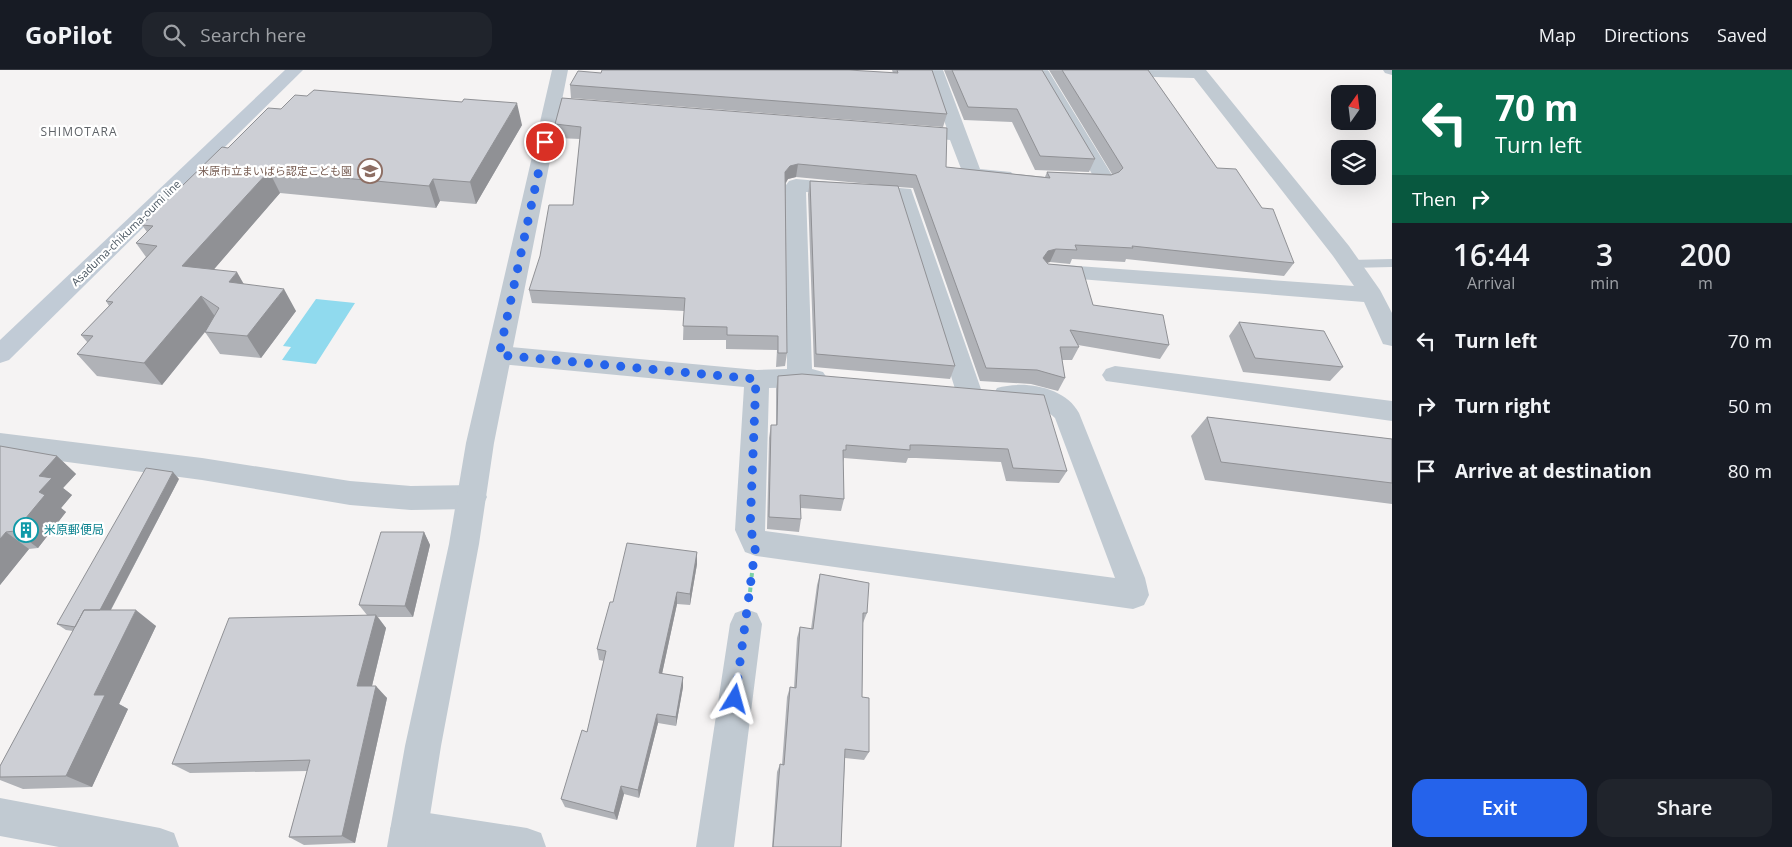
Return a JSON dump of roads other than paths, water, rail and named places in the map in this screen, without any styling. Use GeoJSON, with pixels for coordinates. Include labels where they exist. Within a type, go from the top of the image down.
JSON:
{"type":"FeatureCollection","features":[{"type":"Feature","properties":{"kind":"main road","name":"Asaduma-chikuma-oumi line"},"geometry":{"type":"LineString","coordinates":[[0,354],[295,70]]}},
{"type":"Feature","properties":{"kind":"street"},"geometry":{"type":"LineString","coordinates":[[527,847],[408,838],[429,714],[473,497],[480,443],[499,355],[563,104],[560,70]]}},
{"type":"Feature","properties":{"kind":"street"},"geometry":{"type":"LineString","coordinates":[[936,70],[972,175],[1019,177]]}},
{"type":"Feature","properties":{"kind":"street"},"geometry":{"type":"LineString","coordinates":[[1040,70],[1105,180],[1057,178]]}},
{"type":"Feature","properties":{"kind":"street"},"geometry":{"type":"LineString","coordinates":[[1098,71],[1198,72],[1350,264],[1372,295],[1392,338]]}},
{"type":"Feature","properties":{"kind":"street"},"geometry":{"type":"LineString","coordinates":[[890,129],[958,135]]}},
{"type":"Feature","properties":{"kind":"street"},"geometry":{"type":"LineString","coordinates":[[800,377],[796,185],[904,193],[969,392]]}},
{"type":"Feature","properties":{"kind":"street"},"geometry":{"type":"LineString","coordinates":[[1050,270],[1372,295]]}},
{"type":"Feature","properties":{"kind":"street"},"geometry":{"type":"LineString","coordinates":[[499,355],[756,379],[800,377],[840,381]]}},
{"type":"Feature","properties":{"kind":"street"},"geometry":{"type":"LineString","coordinates":[[1115,375],[1392,411]]}},
{"type":"Feature","properties":{"kind":"street"},"geometry":{"type":"LineString","coordinates":[[756,379],[750,530],[756,543],[1133,596],[1130,578],[1115,536],[1066,413],[1058,402],[1046,398],[940,389]]}},
{"type":"Feature","properties":{"kind":"street"},"geometry":{"type":"LineString","coordinates":[[0,443],[202,469],[350,493],[411,498],[473,497]]}},
{"type":"Feature","properties":{"kind":"street"},"geometry":{"type":"LineString","coordinates":[[715,847],[746,624]]}},
{"type":"Feature","properties":{"kind":"street"},"geometry":{"type":"LineString","coordinates":[[0,817],[160,847]]}},
{"type":"Feature","properties":{"kind":"lane"},"geometry":{"type":"LineString","coordinates":[[1350,264],[1392,263]]}},
{"type":"Feature","properties":{"kind":"water"},"geometry":{"type":"Polygon","coordinates":[[[316,299],[355,303],[316,364],[282,360],[291,347],[283,346],[316,299]]]}},
{"type":"Feature","properties":{"kind":"place","name":"米原市立まいばら認定こども園"},"geometry":{"type":"Point","coordinates":[370,171]}},
{"type":"Feature","properties":{"kind":"place","name":"米原郵便局"},"geometry":{"type":"Point","coordinates":[26,530]}},
{"type":"Feature","properties":{"kind":"district","name":"SHIMOTARA"},"geometry":{"type":"Point","coordinates":[79,132]}}]}
